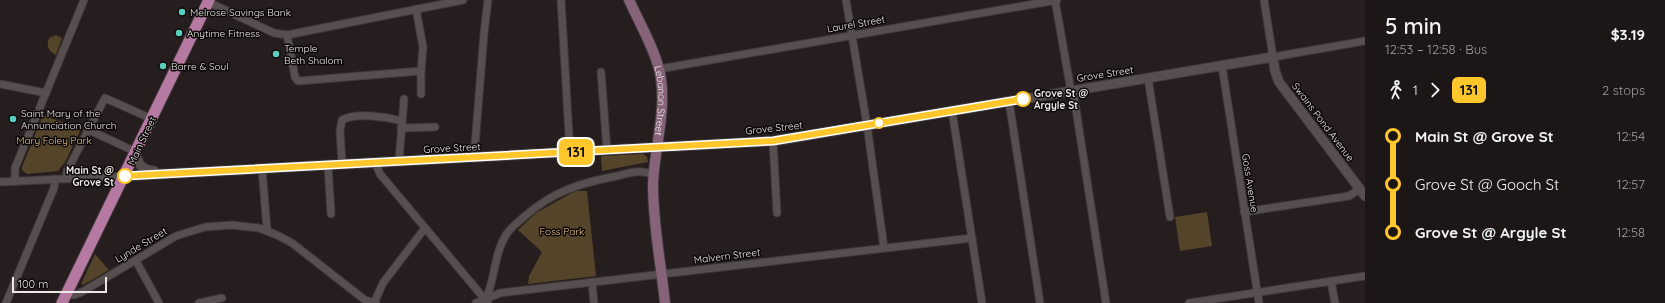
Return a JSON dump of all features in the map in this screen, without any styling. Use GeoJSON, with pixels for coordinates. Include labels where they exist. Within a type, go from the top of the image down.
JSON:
{"type":"FeatureCollection","features":[{"type":"Feature","properties":{"kind":"main road","name":"Lebanon Street"},"geometry":{"type":"LineString","coordinates":[[629,0],[659,69],[662,91],[656,146],[654,199],[666,303]]}},
{"type":"Feature","properties":{"kind":"main road","name":"Main Street"},"geometry":{"type":"LineString","coordinates":[[64,299],[125,176],[206,1]]}},
{"type":"Feature","properties":{"kind":"street"},"geometry":{"type":"LineString","coordinates":[[15,181],[15,168],[84,0]]}},
{"type":"Feature","properties":{"kind":"street"},"geometry":{"type":"LineString","coordinates":[[206,1],[274,33],[287,35],[463,0]]}},
{"type":"Feature","properties":{"kind":"street"},"geometry":{"type":"LineString","coordinates":[[474,158],[488,0]]}},
{"type":"Feature","properties":{"kind":"street"},"geometry":{"type":"LineString","coordinates":[[561,0],[570,152]]}},
{"type":"Feature","properties":{"kind":"street"},"geometry":{"type":"LineString","coordinates":[[846,0],[867,125],[884,248]]}},
{"type":"Feature","properties":{"kind":"street"},"geometry":{"type":"LineString","coordinates":[[1056,0],[1106,303]]}},
{"type":"Feature","properties":{"kind":"street","name":"Laurel Street"},"geometry":{"type":"LineString","coordinates":[[659,69],[1056,0]]}},
{"type":"Feature","properties":{"kind":"street"},"geometry":{"type":"LineString","coordinates":[[1264,0],[1273,57]]}},
{"type":"Feature","properties":{"kind":"street"},"geometry":{"type":"LineString","coordinates":[[416,10],[423,47],[421,94]]}},
{"type":"Feature","properties":{"kind":"street"},"geometry":{"type":"LineString","coordinates":[[287,35],[295,77],[298,81],[422,71]]}},
{"type":"Feature","properties":{"kind":"street","name":"Grove Street"},"geometry":{"type":"LineString","coordinates":[[0,182],[474,158],[656,146],[773,141],[1365,41]]}},
{"type":"Feature","properties":{"kind":"street","name":"Swains Pond Avenue"},"geometry":{"type":"LineString","coordinates":[[1273,57],[1275,71],[1280,82],[1363,193]]}},
{"type":"Feature","properties":{"kind":"street","name":"Goss Avenue"},"geometry":{"type":"LineString","coordinates":[[1222,66],[1259,303]]}},
{"type":"Feature","properties":{"kind":"street"},"geometry":{"type":"LineString","coordinates":[[601,72],[607,150]]}},
{"type":"Feature","properties":{"kind":"street"},"geometry":{"type":"LineString","coordinates":[[1148,78],[1170,217]]}},
{"type":"Feature","properties":{"kind":"street"},"geometry":{"type":"LineString","coordinates":[[0,84],[46,93]]}},
{"type":"Feature","properties":{"kind":"street"},"geometry":{"type":"LineString","coordinates":[[66,178],[67,171],[105,98],[152,119]]}},
{"type":"Feature","properties":{"kind":"street"},"geometry":{"type":"LineString","coordinates":[[399,162],[404,99]]}},
{"type":"Feature","properties":{"kind":"street"},"geometry":{"type":"LineString","coordinates":[[1009,101],[1040,303]]}},
{"type":"Feature","properties":{"kind":"street"},"geometry":{"type":"LineString","coordinates":[[952,111],[982,303]]}},
{"type":"Feature","properties":{"kind":"street"},"geometry":{"type":"LineString","coordinates":[[342,164],[340,130],[342,120],[346,118],[372,117],[402,125],[435,127]]}},
{"type":"Feature","properties":{"kind":"street"},"geometry":{"type":"LineString","coordinates":[[89,130],[136,152]]}},
{"type":"Feature","properties":{"kind":"street"},"geometry":{"type":"LineString","coordinates":[[773,141],[776,213]]}},
{"type":"Feature","properties":{"kind":"street","name":"Grove Street"},"geometry":{"type":"LineString","coordinates":[[136,152],[138,162],[145,169],[179,173]]}},
{"type":"Feature","properties":{"kind":"street"},"geometry":{"type":"LineString","coordinates":[[375,162],[380,174],[487,301]]}},
{"type":"Feature","properties":{"kind":"street"},"geometry":{"type":"LineString","coordinates":[[328,165],[331,214]]}},
{"type":"Feature","properties":{"kind":"street"},"geometry":{"type":"LineString","coordinates":[[262,168],[267,230]]}},
{"type":"Feature","properties":{"kind":"street"},"geometry":{"type":"LineString","coordinates":[[487,301],[505,237],[515,224],[538,206],[557,193],[587,182],[642,170],[654,175]]}},
{"type":"Feature","properties":{"kind":"street"},"geometry":{"type":"LineString","coordinates":[[6,303],[54,188],[55,179]]}},
{"type":"Feature","properties":{"kind":"street"},"geometry":{"type":"LineString","coordinates":[[1244,212],[1363,193]]}},
{"type":"Feature","properties":{"kind":"street","name":"Lynde Street"},"geometry":{"type":"LineString","coordinates":[[64,299],[82,292],[136,261],[169,239],[198,229],[232,226],[267,230],[292,244],[365,300],[375,303]]}},
{"type":"Feature","properties":{"kind":"street"},"geometry":{"type":"LineString","coordinates":[[375,303],[383,283],[425,228]]}},
{"type":"Feature","properties":{"kind":"street","name":"Malvern Street"},"geometry":{"type":"LineString","coordinates":[[487,301],[500,293],[972,238]]}},
{"type":"Feature","properties":{"kind":"street"},"geometry":{"type":"LineString","coordinates":[[136,261],[159,303]]}},
{"type":"Feature","properties":{"kind":"street"},"geometry":{"type":"LineString","coordinates":[[1189,303],[1365,276]]}},
{"type":"Feature","properties":{"kind":"street"},"geometry":{"type":"LineString","coordinates":[[1331,281],[1335,303]]}},
{"type":"Feature","properties":{"kind":"street"},"geometry":{"type":"LineString","coordinates":[[592,282],[594,303]]}},
{"type":"Feature","properties":{"kind":"street"},"geometry":{"type":"LineString","coordinates":[[199,303],[222,298]]}},
{"type":"Feature","properties":{"kind":"street"},"geometry":{"type":"LineString","coordinates":[[476,303],[487,301]]}},
{"type":"Feature","properties":{"kind":"green space"},"geometry":{"type":"Polygon","coordinates":[[[56,35],[62,38],[56,55],[49,50],[48,43],[49,38],[56,35]]]}},
{"type":"Feature","properties":{"kind":"green space","name":"Mary Foley Park"},"geometry":{"type":"Polygon","coordinates":[[[43,115],[81,129],[65,162],[58,171],[27,174],[22,170],[22,167],[43,115]]]}},
{"type":"Feature","properties":{"kind":"green space"},"geometry":{"type":"Polygon","coordinates":[[[643,154],[647,157],[648,162],[602,171],[601,156],[643,154]]]}},
{"type":"Feature","properties":{"kind":"green space","name":"Foss Park"},"geometry":{"type":"Polygon","coordinates":[[[575,191],[587,191],[596,276],[528,284],[529,276],[542,252],[518,230],[536,213],[575,191]]]}},
{"type":"Feature","properties":{"kind":"green space"},"geometry":{"type":"Polygon","coordinates":[[[1207,212],[1212,246],[1180,251],[1175,217],[1207,212]]]}},
{"type":"Feature","properties":{"kind":"green space"},"geometry":{"type":"Polygon","coordinates":[[[95,254],[109,270],[83,285],[81,284],[95,254]]]}},
{"type":"Feature","properties":{"kind":"bus line","name":"131"},"geometry":{"type":"LineString","coordinates":[[125,176],[375,162],[399,162],[656,146],[773,141],[1023,99]]}},
{"type":"Feature","properties":{"kind":"place","name":"Melrose Savings Bank"},"geometry":{"type":"Point","coordinates":[182,12]}},
{"type":"Feature","properties":{"kind":"place","name":"Anytime Fitness"},"geometry":{"type":"Point","coordinates":[179,33]}},
{"type":"Feature","properties":{"kind":"place","name":"Temple Beth Shalom"},"geometry":{"type":"Point","coordinates":[276,54]}},
{"type":"Feature","properties":{"kind":"place","name":"Barre & Soul"},"geometry":{"type":"Point","coordinates":[163,66]}},
{"type":"Feature","properties":{"kind":"place","name":"Grove St @ Argyle St"},"geometry":{"type":"Point","coordinates":[1023,99]}},
{"type":"Feature","properties":{"kind":"place","name":"Saint Mary of the Annunciation Church"},"geometry":{"type":"Point","coordinates":[13,119]}},
{"type":"Feature","properties":{"kind":"place","name":"Main St @ Grove St"},"geometry":{"type":"Point","coordinates":[125,176]}}]}
